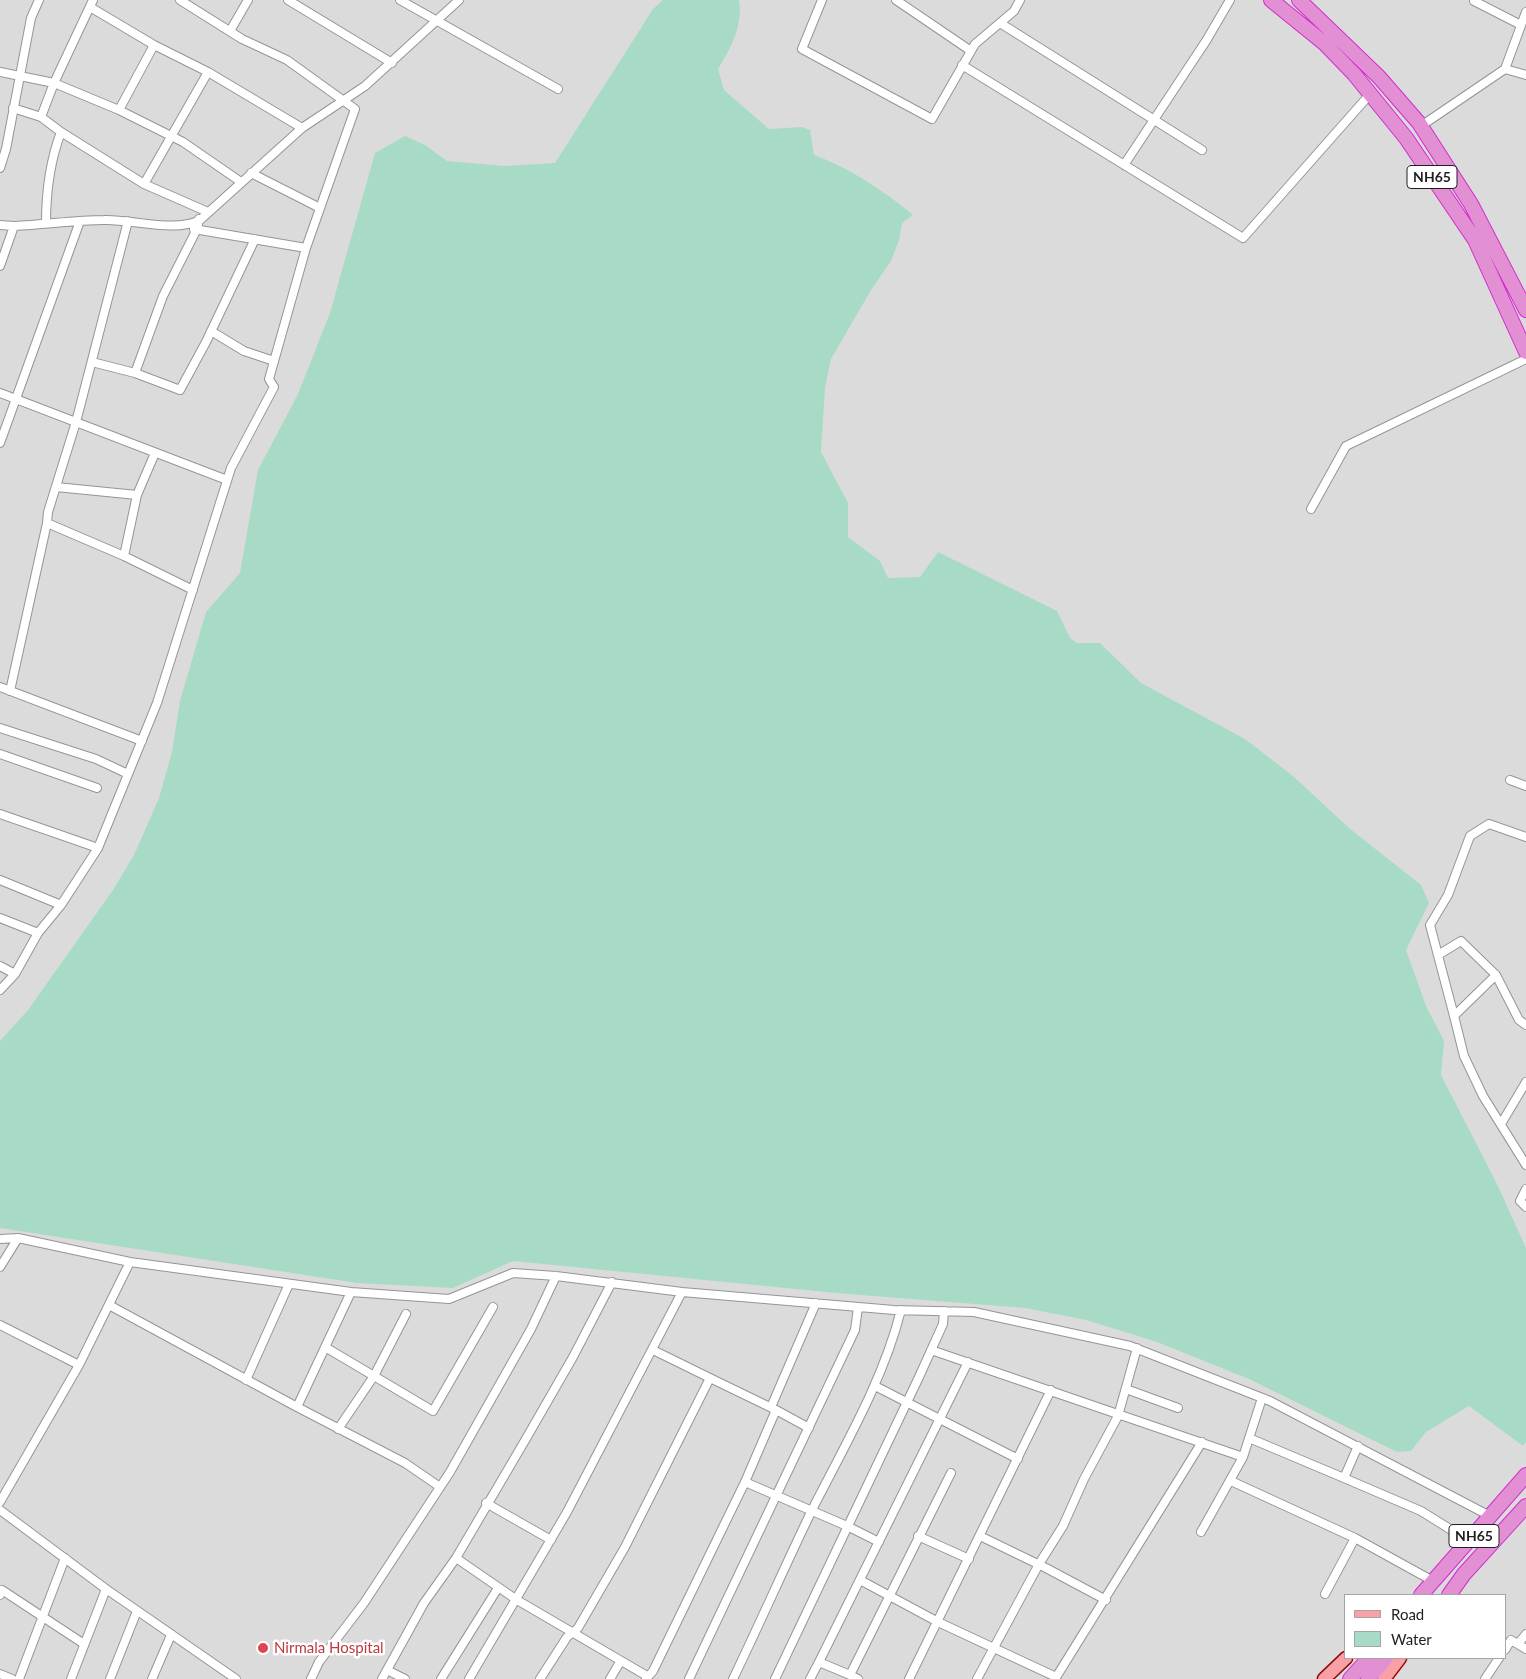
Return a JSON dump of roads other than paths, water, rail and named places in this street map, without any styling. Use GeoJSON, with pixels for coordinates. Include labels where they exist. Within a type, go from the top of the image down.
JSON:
{"type":"FeatureCollection","features":[{"type":"Feature","properties":{"kind":"highway","name":"NH65"},"geometry":{"type":"LineString","coordinates":[[1271,0],[1324,43],[1371,93],[1406,138],[1475,240],[1526,352]]}},
{"type":"Feature","properties":{"kind":"highway","name":"NH65"},"geometry":{"type":"LineString","coordinates":[[1299,0],[1379,77],[1420,126],[1471,204],[1526,310]]}},
{"type":"Feature","properties":{"kind":"highway","name":"NH65"},"geometry":{"type":"LineString","coordinates":[[1422,1594],[1526,1475]]}},
{"type":"Feature","properties":{"kind":"highway","name":"NH65"},"geometry":{"type":"LineString","coordinates":[[1454,1594],[1464,1574],[1526,1506]]}},
{"type":"Feature","properties":{"kind":"highway"},"geometry":{"type":"LineString","coordinates":[[1350,1679],[1368,1659]]}},
{"type":"Feature","properties":{"kind":"highway"},"geometry":{"type":"LineString","coordinates":[[1368,1679],[1385,1659]]}},
{"type":"Feature","properties":{"kind":"main road"},"geometry":{"type":"LineString","coordinates":[[1324,1679],[1345,1659]]}},
{"type":"Feature","properties":{"kind":"main road"},"geometry":{"type":"LineString","coordinates":[[1384,1679],[1399,1659]]}},
{"type":"Feature","properties":{"kind":"street"},"geometry":{"type":"LineString","coordinates":[[0,168],[14,108],[30,18],[38,0]]}},
{"type":"Feature","properties":{"kind":"street"},"geometry":{"type":"LineString","coordinates":[[0,990],[15,974],[38,933],[61,904],[98,848],[158,703],[231,468],[274,387],[269,379],[306,248],[355,109],[288,60],[230,32],[180,0]]}},
{"type":"Feature","properties":{"kind":"street"},"geometry":{"type":"LineString","coordinates":[[230,32],[248,0]]}},
{"type":"Feature","properties":{"kind":"street"},"geometry":{"type":"LineString","coordinates":[[288,0],[392,63]]}},
{"type":"Feature","properties":{"kind":"street"},"geometry":{"type":"LineString","coordinates":[[400,0],[558,89]]}},
{"type":"Feature","properties":{"kind":"street"},"geometry":{"type":"LineString","coordinates":[[177,226],[192,224],[200,220],[302,128],[365,86],[459,0]]}},
{"type":"Feature","properties":{"kind":"street"},"geometry":{"type":"LineString","coordinates":[[822,0],[802,49],[932,119],[975,44],[1014,11],[1020,0]]}},
{"type":"Feature","properties":{"kind":"street"},"geometry":{"type":"LineString","coordinates":[[896,0],[971,51]]}},
{"type":"Feature","properties":{"kind":"street"},"geometry":{"type":"LineString","coordinates":[[1124,165],[1206,41],[1230,0]]}},
{"type":"Feature","properties":{"kind":"street"},"geometry":{"type":"LineString","coordinates":[[1474,1],[1521,25]]}},
{"type":"Feature","properties":{"kind":"street"},"geometry":{"type":"LineString","coordinates":[[41,117],[91,3],[154,45],[208,72],[302,128]]}},
{"type":"Feature","properties":{"kind":"street"},"geometry":{"type":"LineString","coordinates":[[1420,126],[1505,69],[1526,12]]}},
{"type":"Feature","properties":{"kind":"street"},"geometry":{"type":"LineString","coordinates":[[1000,23],[1202,150]]}},
{"type":"Feature","properties":{"kind":"street"},"geometry":{"type":"LineString","coordinates":[[119,110],[154,45]]}},
{"type":"Feature","properties":{"kind":"street"},"geometry":{"type":"LineString","coordinates":[[962,66],[1243,238],[1371,93]]}},
{"type":"Feature","properties":{"kind":"street"},"geometry":{"type":"LineString","coordinates":[[1505,69],[1526,75]]}},
{"type":"Feature","properties":{"kind":"street"},"geometry":{"type":"LineString","coordinates":[[0,72],[54,84],[119,110],[171,135],[241,182]]}},
{"type":"Feature","properties":{"kind":"street"},"geometry":{"type":"LineString","coordinates":[[144,184],[208,72]]}},
{"type":"Feature","properties":{"kind":"street"},"geometry":{"type":"LineString","coordinates":[[14,108],[41,117],[61,132],[144,184],[208,212]]}},
{"type":"Feature","properties":{"kind":"street"},"geometry":{"type":"LineString","coordinates":[[46,223],[49,177],[55,148],[61,132]]}},
{"type":"Feature","properties":{"kind":"street"},"geometry":{"type":"LineString","coordinates":[[251,173],[320,208]]}},
{"type":"Feature","properties":{"kind":"street"},"geometry":{"type":"LineString","coordinates":[[135,373],[163,296],[197,230],[200,220],[197,207]]}},
{"type":"Feature","properties":{"kind":"street"},"geometry":{"type":"LineString","coordinates":[[0,225],[14,226],[80,220],[128,221],[177,226],[306,248]]}},
{"type":"Feature","properties":{"kind":"street"},"geometry":{"type":"LineString","coordinates":[[0,443],[80,220]]}},
{"type":"Feature","properties":{"kind":"street"},"geometry":{"type":"LineString","coordinates":[[10,691],[48,523],[48,512],[76,422],[128,221]]}},
{"type":"Feature","properties":{"kind":"street"},"geometry":{"type":"LineString","coordinates":[[0,266],[14,226]]}},
{"type":"Feature","properties":{"kind":"street"},"geometry":{"type":"LineString","coordinates":[[92,362],[135,373],[180,390],[212,331],[255,239]]}},
{"type":"Feature","properties":{"kind":"street"},"geometry":{"type":"LineString","coordinates":[[212,331],[244,351],[274,361]]}},
{"type":"Feature","properties":{"kind":"street"},"geometry":{"type":"LineString","coordinates":[[1311,509],[1346,446],[1526,359]]}},
{"type":"Feature","properties":{"kind":"street"},"geometry":{"type":"LineString","coordinates":[[0,393],[228,480]]}},
{"type":"Feature","properties":{"kind":"street"},"geometry":{"type":"LineString","coordinates":[[124,556],[137,494],[155,453]]}},
{"type":"Feature","properties":{"kind":"street"},"geometry":{"type":"LineString","coordinates":[[56,487],[137,494]]}},
{"type":"Feature","properties":{"kind":"street"},"geometry":{"type":"LineString","coordinates":[[48,523],[124,556],[193,590]]}},
{"type":"Feature","properties":{"kind":"street"},"geometry":{"type":"LineString","coordinates":[[0,687],[142,741]]}},
{"type":"Feature","properties":{"kind":"street"},"geometry":{"type":"LineString","coordinates":[[0,728],[96,759],[128,774]]}},
{"type":"Feature","properties":{"kind":"street"},"geometry":{"type":"LineString","coordinates":[[0,754],[97,788]]}},
{"type":"Feature","properties":{"kind":"street"},"geometry":{"type":"LineString","coordinates":[[1510,780],[1526,786]]}},
{"type":"Feature","properties":{"kind":"street"},"geometry":{"type":"LineString","coordinates":[[0,814],[98,848]]}},
{"type":"Feature","properties":{"kind":"street"},"geometry":{"type":"LineString","coordinates":[[1526,837],[1489,824],[1470,836],[1448,896],[1430,925],[1464,1056],[1483,1096],[1526,1165]]}},
{"type":"Feature","properties":{"kind":"street"},"geometry":{"type":"LineString","coordinates":[[0,880],[61,904]]}},
{"type":"Feature","properties":{"kind":"street"},"geometry":{"type":"LineString","coordinates":[[0,918],[38,933]]}},
{"type":"Feature","properties":{"kind":"street"},"geometry":{"type":"LineString","coordinates":[[1438,954],[1461,941],[1496,975],[1519,1020],[1526,1025]]}},
{"type":"Feature","properties":{"kind":"street"},"geometry":{"type":"LineString","coordinates":[[0,966],[15,974]]}},
{"type":"Feature","properties":{"kind":"street"},"geometry":{"type":"LineString","coordinates":[[1454,1016],[1496,975]]}},
{"type":"Feature","properties":{"kind":"street"},"geometry":{"type":"LineString","coordinates":[[1501,1124],[1526,1082]]}},
{"type":"Feature","properties":{"kind":"street"},"geometry":{"type":"LineString","coordinates":[[1526,1189],[1520,1201],[1526,1207]]}},
{"type":"Feature","properties":{"kind":"street"},"geometry":{"type":"LineString","coordinates":[[0,1267],[18,1238]]}},
{"type":"Feature","properties":{"kind":"street"},"geometry":{"type":"LineString","coordinates":[[0,1239],[18,1238],[130,1262],[351,1292],[449,1299],[513,1273],[612,1282],[682,1292],[858,1307],[974,1312],[1138,1348],[1262,1398],[1490,1516]]}},
{"type":"Feature","properties":{"kind":"street"},"geometry":{"type":"LineString","coordinates":[[0,1502],[79,1365],[130,1262]]}},
{"type":"Feature","properties":{"kind":"street"},"geometry":{"type":"LineString","coordinates":[[311,1679],[320,1662],[364,1603],[440,1486],[531,1329],[556,1276]]}},
{"type":"Feature","properties":{"kind":"street"},"geometry":{"type":"LineString","coordinates":[[382,1679],[424,1603],[456,1558],[573,1357],[612,1282]]}},
{"type":"Feature","properties":{"kind":"street"},"geometry":{"type":"LineString","coordinates":[[246,1380],[289,1284]]}},
{"type":"Feature","properties":{"kind":"street"},"geometry":{"type":"LineString","coordinates":[[296,1407],[351,1292]]}},
{"type":"Feature","properties":{"kind":"street"},"geometry":{"type":"LineString","coordinates":[[469,1679],[551,1540],[682,1292]]}},
{"type":"Feature","properties":{"kind":"street"},"geometry":{"type":"LineString","coordinates":[[456,1558],[517,1600],[647,1678],[653,1671],[745,1482],[816,1303]]}},
{"type":"Feature","properties":{"kind":"street"},"geometry":{"type":"LineString","coordinates":[[109,1305],[296,1407],[405,1463],[440,1486]]}},
{"type":"Feature","properties":{"kind":"street"},"geometry":{"type":"LineString","coordinates":[[325,1347],[433,1411],[493,1307]]}},
{"type":"Feature","properties":{"kind":"street"},"geometry":{"type":"LineString","coordinates":[[689,1679],[855,1330],[858,1307]]}},
{"type":"Feature","properties":{"kind":"street"},"geometry":{"type":"LineString","coordinates":[[733,1679],[812,1510],[875,1386],[894,1338],[902,1310]]}},
{"type":"Feature","properties":{"kind":"street"},"geometry":{"type":"LineString","coordinates":[[775,1679],[907,1403],[943,1324],[944,1311]]}},
{"type":"Feature","properties":{"kind":"street"},"geometry":{"type":"LineString","coordinates":[[338,1429],[374,1376],[406,1314]]}},
{"type":"Feature","properties":{"kind":"street"},"geometry":{"type":"LineString","coordinates":[[0,1325],[79,1365]]}},
{"type":"Feature","properties":{"kind":"street"},"geometry":{"type":"LineString","coordinates":[[977,1679],[1039,1564],[1063,1526],[1084,1479],[1118,1416],[1138,1348]]}},
{"type":"Feature","properties":{"kind":"street"},"geometry":{"type":"LineString","coordinates":[[653,1350],[774,1408],[809,1428]]}},
{"type":"Feature","properties":{"kind":"street"},"geometry":{"type":"LineString","coordinates":[[931,1350],[1051,1390],[1118,1416],[1243,1457]]}},
{"type":"Feature","properties":{"kind":"street"},"geometry":{"type":"LineString","coordinates":[[810,1679],[942,1419],[968,1362]]}},
{"type":"Feature","properties":{"kind":"street"},"geometry":{"type":"LineString","coordinates":[[540,1679],[567,1637],[578,1628],[625,1547],[710,1378]]}},
{"type":"Feature","properties":{"kind":"street"},"geometry":{"type":"LineString","coordinates":[[875,1386],[1018,1459]]}},
{"type":"Feature","properties":{"kind":"street"},"geometry":{"type":"LineString","coordinates":[[1126,1389],[1178,1408]]}},
{"type":"Feature","properties":{"kind":"street"},"geometry":{"type":"LineString","coordinates":[[909,1679],[1051,1390]]}},
{"type":"Feature","properties":{"kind":"street"},"geometry":{"type":"LineString","coordinates":[[1201,1532],[1232,1481],[1243,1457],[1262,1398]]}},
{"type":"Feature","properties":{"kind":"street"},"geometry":{"type":"LineString","coordinates":[[1249,1438],[1421,1511],[1469,1541]]}},
{"type":"Feature","properties":{"kind":"street"},"geometry":{"type":"LineString","coordinates":[[860,1580],[938,1622],[1055,1678],[1106,1600],[1202,1442]]}},
{"type":"Feature","properties":{"kind":"street"},"geometry":{"type":"LineString","coordinates":[[1344,1478],[1358,1446]]}},
{"type":"Feature","properties":{"kind":"street"},"geometry":{"type":"LineString","coordinates":[[850,1675],[918,1536],[951,1474]]}},
{"type":"Feature","properties":{"kind":"street"},"geometry":{"type":"LineString","coordinates":[[1232,1481],[1355,1538],[1433,1581]]}},
{"type":"Feature","properties":{"kind":"street"},"geometry":{"type":"LineString","coordinates":[[745,1482],[812,1510],[879,1542]]}},
{"type":"Feature","properties":{"kind":"street"},"geometry":{"type":"LineString","coordinates":[[486,1504],[551,1540]]}},
{"type":"Feature","properties":{"kind":"street"},"geometry":{"type":"LineString","coordinates":[[0,1510],[106,1589],[236,1679]]}},
{"type":"Feature","properties":{"kind":"street"},"geometry":{"type":"LineString","coordinates":[[918,1536],[969,1559]]}},
{"type":"Feature","properties":{"kind":"street"},"geometry":{"type":"LineString","coordinates":[[980,1536],[1039,1564],[1106,1600]]}},
{"type":"Feature","properties":{"kind":"street"},"geometry":{"type":"LineString","coordinates":[[1325,1594],[1355,1538]]}},
{"type":"Feature","properties":{"kind":"street"},"geometry":{"type":"LineString","coordinates":[[19,1679],[65,1558]]}},
{"type":"Feature","properties":{"kind":"street"},"geometry":{"type":"LineString","coordinates":[[441,1679],[498,1588]]}},
{"type":"Feature","properties":{"kind":"street"},"geometry":{"type":"LineString","coordinates":[[71,1679],[106,1589]]}},
{"type":"Feature","properties":{"kind":"street"},"geometry":{"type":"LineString","coordinates":[[1,1591],[43,1616],[84,1644]]}},
{"type":"Feature","properties":{"kind":"street"},"geometry":{"type":"LineString","coordinates":[[110,1679],[137,1610]]}},
{"type":"Feature","properties":{"kind":"street"},"geometry":{"type":"LineString","coordinates":[[1511,1639],[1526,1634]]}},
{"type":"Feature","properties":{"kind":"street"},"geometry":{"type":"LineString","coordinates":[[152,1679],[171,1635]]}},
{"type":"Feature","properties":{"kind":"street"},"geometry":{"type":"LineString","coordinates":[[1511,1639],[1526,1649]]}},
{"type":"Feature","properties":{"kind":"street"},"geometry":{"type":"LineString","coordinates":[[1485,1679],[1498,1659]]}},
{"type":"Feature","properties":{"kind":"street"},"geometry":{"type":"LineString","coordinates":[[610,1679],[620,1662]]}},
{"type":"Feature","properties":{"kind":"street"},"geometry":{"type":"LineString","coordinates":[[819,1662],[858,1679]]}},
{"type":"Feature","properties":{"kind":"street"},"geometry":{"type":"LineString","coordinates":[[387,1670],[405,1679]]}},
{"type":"Feature","properties":{"kind":"street"},"geometry":{"type":"LineString","coordinates":[[0,1674],[12,1679]]}},
{"type":"Feature","properties":{"kind":"water"},"geometry":{"type":"Polygon","coordinates":[[[663,0],[739,0],[738,28],[718,69],[724,90],[769,129],[802,127],[810,130],[814,155],[841,166],[866,181],[913,215],[902,223],[899,240],[891,261],[871,290],[831,359],[825,387],[821,452],[848,503],[848,537],[880,561],[888,578],[920,577],[938,552],[1057,611],[1070,638],[1077,643],[1100,643],[1141,683],[1245,739],[1293,776],[1349,828],[1421,885],[1429,903],[1406,950],[1426,1006],[1444,1041],[1441,1075],[1497,1184],[1526,1248],[1526,1442],[1523,1446],[1469,1406],[1426,1432],[1411,1451],[1397,1452],[1249,1379],[1157,1342],[1086,1320],[1025,1308],[836,1293],[513,1261],[453,1288],[357,1283],[0,1228],[0,1041],[28,1010],[113,890],[134,855],[159,798],[172,752],[180,701],[206,612],[240,573],[258,470],[298,394],[330,313],[375,153],[405,136],[425,145],[447,161],[505,166],[555,163],[653,9],[663,0]]]}},
{"type":"Feature","properties":{"kind":"place","name":"Nirmala Hospital"},"geometry":{"type":"Point","coordinates":[263,1648]}}]}
